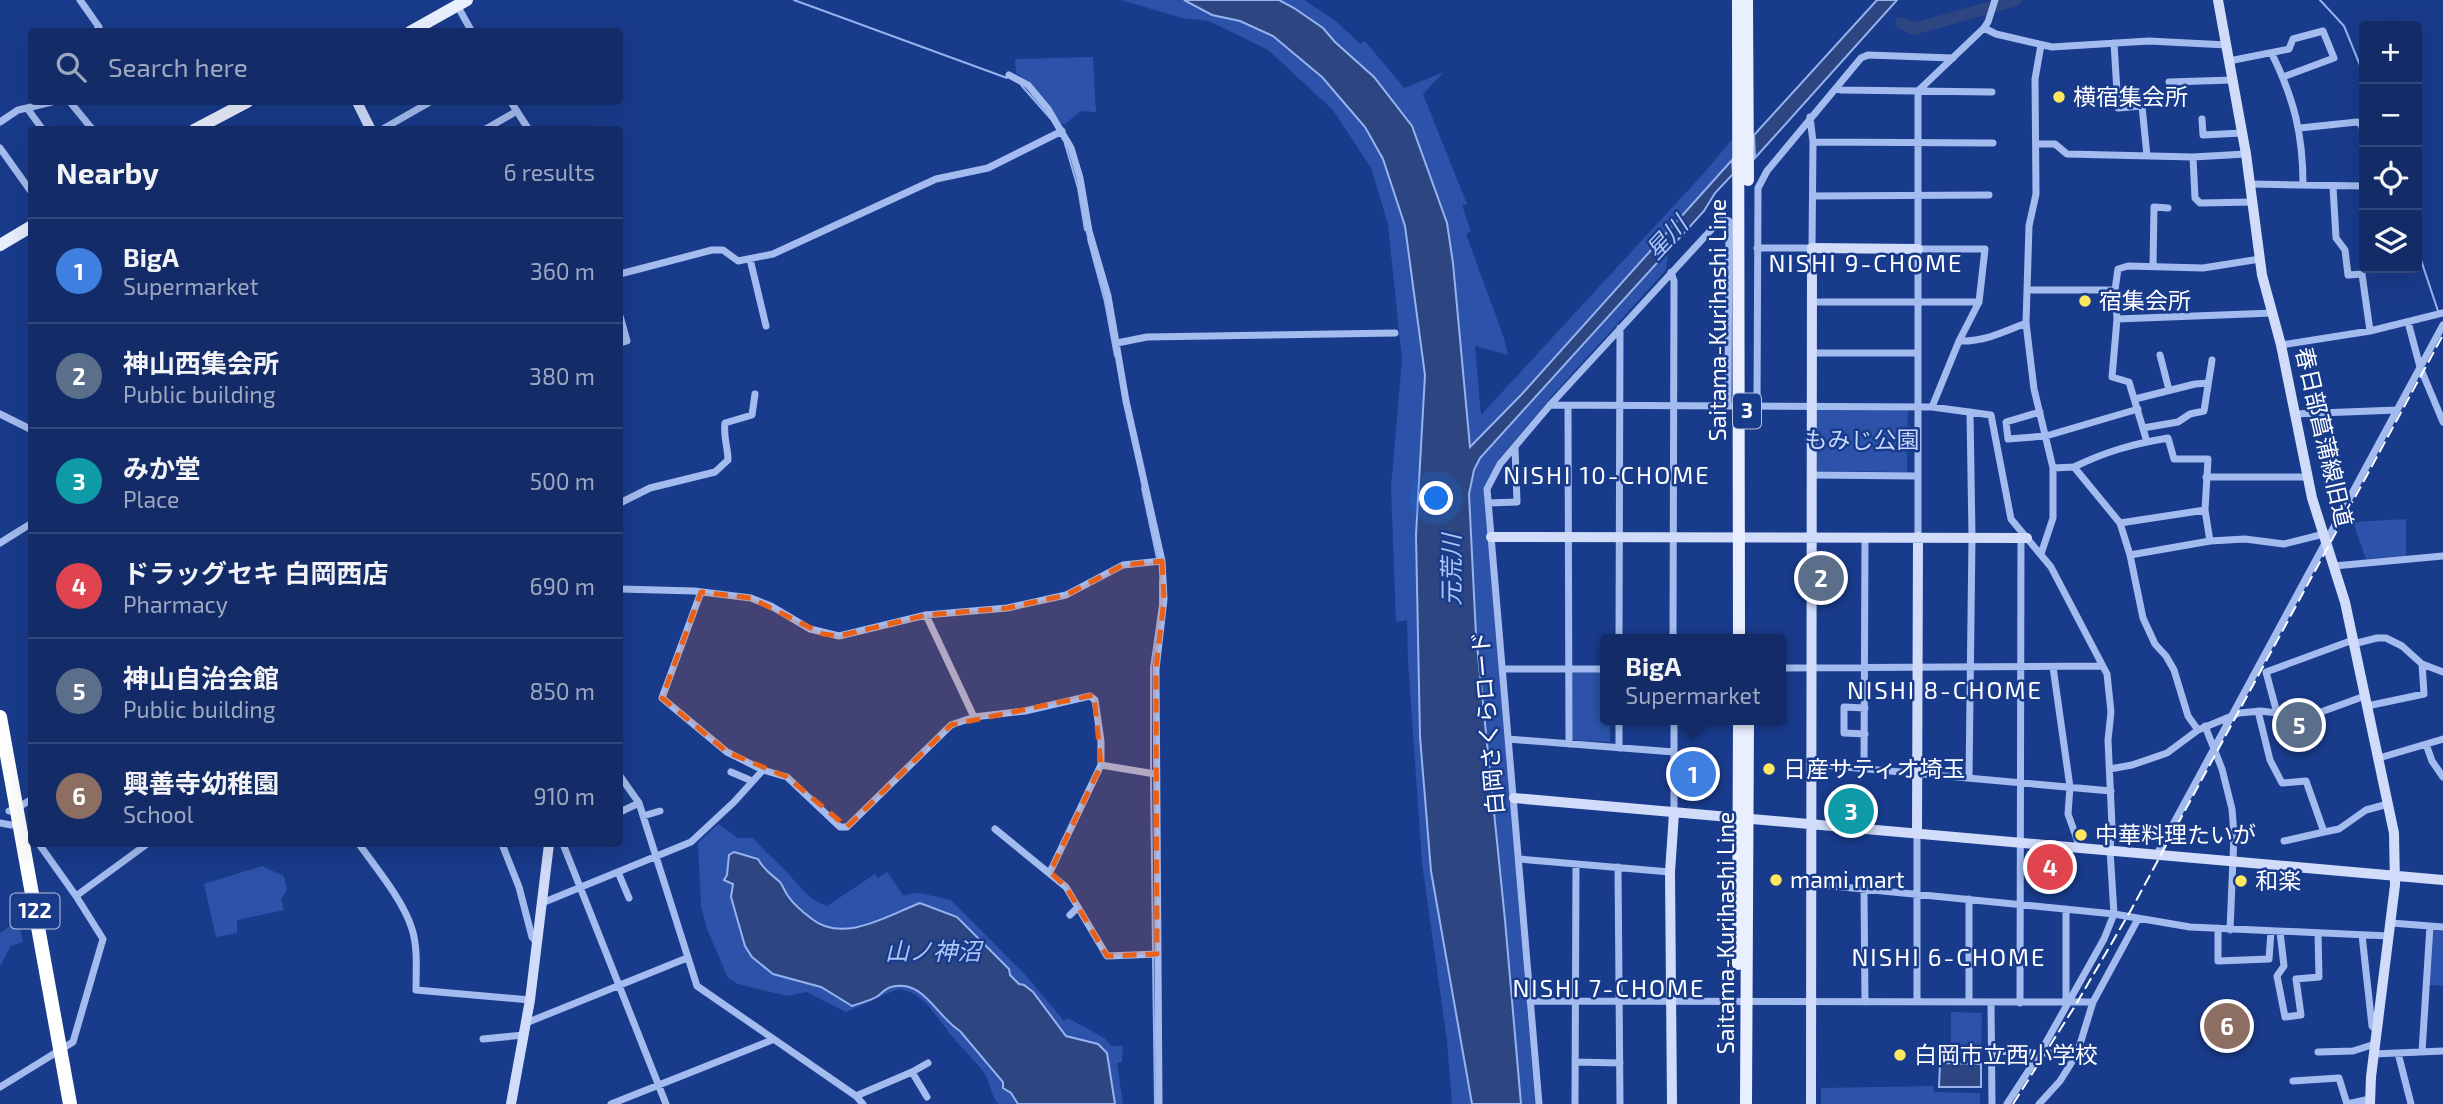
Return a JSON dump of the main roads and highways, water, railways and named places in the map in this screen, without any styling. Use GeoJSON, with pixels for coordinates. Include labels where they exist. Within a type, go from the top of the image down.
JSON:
{"type":"FeatureCollection","features":[{"type":"Feature","properties":{"kind":"highway","name":"122"},"geometry":{"type":"LineString","coordinates":[[0,717],[55,1053],[60,1104]]}},
{"type":"Feature","properties":{"kind":"highway","name":"122"},"geometry":{"type":"LineString","coordinates":[[0,762],[16,823]]}},
{"type":"Feature","properties":{"kind":"highway","name":"122"},"geometry":{"type":"LineString","coordinates":[[55,1053],[70,1104]]}},
{"type":"Feature","properties":{"kind":"main road","name":"Saitama-Kurihashi Line"},"geometry":{"type":"LineString","coordinates":[[1738,0],[1744,188],[1739,634]]}},
{"type":"Feature","properties":{"kind":"main road","name":"Saitama-Kurihashi Line"},"geometry":{"type":"LineString","coordinates":[[1743,134],[1747,0]]}},
{"type":"Feature","properties":{"kind":"main road"},"geometry":{"type":"LineString","coordinates":[[417,28],[462,3]]}},
{"type":"Feature","properties":{"kind":"main road"},"geometry":{"type":"LineString","coordinates":[[202,126],[241,105]]}},
{"type":"Feature","properties":{"kind":"main road"},"geometry":{"type":"LineString","coordinates":[[0,245],[28,228]]}},
{"type":"Feature","properties":{"kind":"main road","name":"Saitama-Kurihashi Line"},"geometry":{"type":"LineString","coordinates":[[1742,537],[1747,634]]}},
{"type":"Feature","properties":{"kind":"main road","name":"Saitama-Kurihashi Line"},"geometry":{"type":"LineString","coordinates":[[1738,1104],[1742,1002],[1739,725]]}},
{"type":"Feature","properties":{"kind":"main road","name":"Saitama-Kurihashi Line"},"geometry":{"type":"LineString","coordinates":[[1742,819],[1748,725]]}},
{"type":"Feature","properties":{"kind":"main road","name":"Saitama-Kurihashi Line"},"geometry":{"type":"LineString","coordinates":[[1742,1002],[1746,1104]]}},
{"type":"Feature","properties":{"kind":"water"},"geometry":{"type":"Polygon","coordinates":[[[1184,0],[1279,0],[1294,8],[1323,28],[1374,77],[1412,126],[1447,223],[1470,447],[1521,395],[1732,160],[1733,174],[1715,193],[1704,211],[1480,458],[1474,470],[1469,494],[1476,635],[1521,1104],[1472,1104],[1431,871],[1420,737],[1416,535],[1425,375],[1405,226],[1383,159],[1365,127],[1322,77],[1273,36],[1240,21],[1212,15],[1184,0]]]}},
{"type":"Feature","properties":{"kind":"water"},"geometry":{"type":"Polygon","coordinates":[[[1877,0],[1897,0],[1755,158],[1754,135],[1877,0]]]}},
{"type":"Feature","properties":{"kind":"water","name":"山ノ神沼"},"geometry":{"type":"Polygon","coordinates":[[[734,852],[758,859],[780,882],[796,906],[824,926],[838,929],[866,925],[920,903],[957,917],[1009,969],[1010,975],[1019,984],[1033,992],[1066,1036],[1098,1044],[1107,1053],[1115,1104],[1018,1104],[960,1031],[921,993],[912,988],[889,988],[875,998],[852,1006],[821,987],[773,974],[752,957],[745,946],[731,897],[733,884],[724,880],[729,855],[734,852]]]}},
{"type":"Feature","properties":{"kind":"water"},"geometry":{"type":"Polygon","coordinates":[[[1940,1063],[1981,1064],[1981,1087],[1939,1087],[1940,1063]]]}},
{"type":"Feature","properties":{"kind":"waterway"},"geometry":{"type":"LineString","coordinates":[[794,0],[1007,78]]}},
{"type":"Feature","properties":{"kind":"waterway"},"geometry":{"type":"LineString","coordinates":[[1901,23],[1914,29],[2016,0]]}},
{"type":"Feature","properties":{"kind":"waterway"},"geometry":{"type":"LineString","coordinates":[[2320,0],[2344,26],[2359,63]]}},
{"type":"Feature","properties":{"kind":"waterway"},"geometry":{"type":"LineString","coordinates":[[1021,85],[1050,118]]}},
{"type":"Feature","properties":{"kind":"waterway"},"geometry":{"type":"LineString","coordinates":[[1065,144],[1078,188],[1085,230]]}},
{"type":"Feature","properties":{"kind":"waterway"},"geometry":{"type":"LineString","coordinates":[[1088,239],[1105,302],[1115,356]]}},
{"type":"Feature","properties":{"kind":"waterway"},"geometry":{"type":"LineString","coordinates":[[2422,263],[2438,311]]}},
{"type":"Feature","properties":{"kind":"waterway"},"geometry":{"type":"LineString","coordinates":[[1142,488],[1157,558]]}},
{"type":"Feature","properties":{"kind":"waterway"},"geometry":{"type":"LineString","coordinates":[[1151,771],[1151,668],[1160,605],[1160,581]]}},
{"type":"Feature","properties":{"kind":"waterway"},"geometry":{"type":"LineString","coordinates":[[1151,776],[1153,953]]}},
{"type":"Feature","properties":{"kind":"waterway"},"geometry":{"type":"LineString","coordinates":[[1153,958],[1155,1104]]}},
{"type":"Feature","properties":{"kind":"railway"},"geometry":{"type":"LineString","coordinates":[[2013,1104],[2131,910],[2443,335]]}},
{"type":"Feature","properties":{"kind":"place","name":"横宿集会所"},"geometry":{"type":"Point","coordinates":[2059,97]}},
{"type":"Feature","properties":{"kind":"place","name":"宿集会所"},"geometry":{"type":"Point","coordinates":[2085,301]}},
{"type":"Feature","properties":{"kind":"place","name":"神山西集会所"},"geometry":{"type":"Point","coordinates":[1821,578]}},
{"type":"Feature","properties":{"kind":"place","name":"神山自治会館"},"geometry":{"type":"Point","coordinates":[2299,725]}},
{"type":"Feature","properties":{"kind":"place","name":"日産サティオ埼玉"},"geometry":{"type":"Point","coordinates":[1769,769]}},
{"type":"Feature","properties":{"kind":"place","name":"BigA"},"geometry":{"type":"Point","coordinates":[1693,774]}},
{"type":"Feature","properties":{"kind":"place","name":"みか堂"},"geometry":{"type":"Point","coordinates":[1851,811]}},
{"type":"Feature","properties":{"kind":"place","name":"中華料理たいが"},"geometry":{"type":"Point","coordinates":[2081,835]}},
{"type":"Feature","properties":{"kind":"place","name":"ドラッグセキ 白岡西店"},"geometry":{"type":"Point","coordinates":[2050,867]}},
{"type":"Feature","properties":{"kind":"place","name":"mami mart"},"geometry":{"type":"Point","coordinates":[1776,880]}},
{"type":"Feature","properties":{"kind":"place","name":"和楽"},"geometry":{"type":"Point","coordinates":[2241,881]}},
{"type":"Feature","properties":{"kind":"place","name":"興善寺幼稚園"},"geometry":{"type":"Point","coordinates":[2227,1026]}},
{"type":"Feature","properties":{"kind":"place","name":"白岡市立西小学校"},"geometry":{"type":"Point","coordinates":[1900,1055]}},
{"type":"Feature","properties":{"kind":"district","name":"NISHI 9-CHOME"},"geometry":{"type":"Point","coordinates":[1866,264]}},
{"type":"Feature","properties":{"kind":"district","name":"NISHI 10-CHOME"},"geometry":{"type":"Point","coordinates":[1607,476]}},
{"type":"Feature","properties":{"kind":"district","name":"NISHI 8-CHOME"},"geometry":{"type":"Point","coordinates":[1945,691]}},
{"type":"Feature","properties":{"kind":"district","name":"NISHI 6-CHOME"},"geometry":{"type":"Point","coordinates":[1949,958]}},
{"type":"Feature","properties":{"kind":"district","name":"NISHI 7-CHOME"},"geometry":{"type":"Point","coordinates":[1609,989]}},
{"type":"Feature","properties":{"kind":"water label","name":"星川"},"geometry":{"type":"Point","coordinates":[1667,238]}},
{"type":"Feature","properties":{"kind":"water label","name":"元荒川"},"geometry":{"type":"Point","coordinates":[1452,570]}},
{"type":"Feature","properties":{"kind":"park label","name":"もみじ公園"},"geometry":{"type":"Point","coordinates":[1862,440]}}]}
